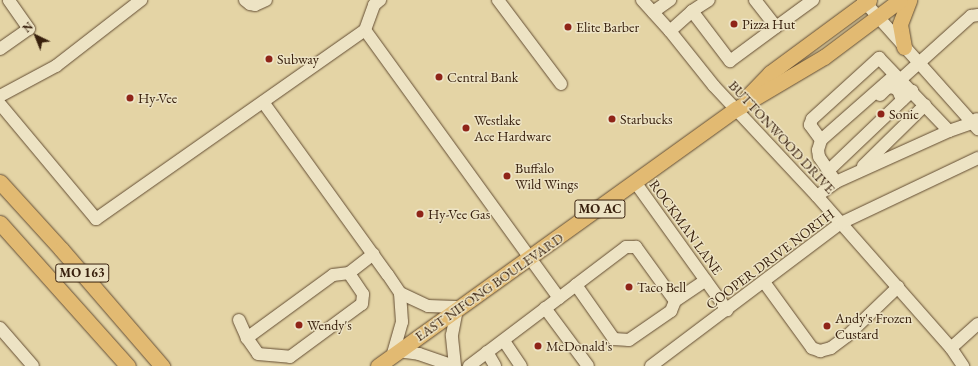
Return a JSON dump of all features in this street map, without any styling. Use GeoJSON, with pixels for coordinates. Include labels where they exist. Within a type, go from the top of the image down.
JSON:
{"type":"FeatureCollection","features":[{"type":"Feature","properties":{"kind":"main road","name":"EAST NIFONG BOULEVARD"},"geometry":{"type":"LineString","coordinates":[[378,366],[530,259],[736,108],[824,58],[900,0]]}},
{"type":"Feature","properties":{"kind":"main road"},"geometry":{"type":"LineString","coordinates":[[904,47],[900,24],[909,0]]}},
{"type":"Feature","properties":{"kind":"main road","name":"EAST NIFONG BOULEVARD"},"geometry":{"type":"LineString","coordinates":[[736,108],[770,73],[866,1]]}},
{"type":"Feature","properties":{"kind":"main road","name":"MO 163"},"geometry":{"type":"LineString","coordinates":[[0,182],[61,249],[162,366]]}},
{"type":"Feature","properties":{"kind":"main road","name":"MO 163"},"geometry":{"type":"LineString","coordinates":[[0,223],[128,366]]}},
{"type":"Feature","properties":{"kind":"street"},"geometry":{"type":"LineString","coordinates":[[0,49],[29,30],[9,0]]}},
{"type":"Feature","properties":{"kind":"street"},"geometry":{"type":"LineString","coordinates":[[0,96],[56,66],[141,0]]}},
{"type":"Feature","properties":{"kind":"street"},"geometry":{"type":"LineString","coordinates":[[245,0],[250,4],[255,5],[266,0]]}},
{"type":"Feature","properties":{"kind":"street"},"geometry":{"type":"LineString","coordinates":[[498,0],[561,84]]}},
{"type":"Feature","properties":{"kind":"street","name":"BUTTONWOOD DRIVE"},"geometry":{"type":"LineString","coordinates":[[642,0],[670,31],[714,86],[817,196],[951,348],[963,366]]}},
{"type":"Feature","properties":{"kind":"street"},"geometry":{"type":"LineString","coordinates":[[653,12],[670,0]]}},
{"type":"Feature","properties":{"kind":"street"},"geometry":{"type":"LineString","coordinates":[[670,31],[692,11],[709,0]]}},
{"type":"Feature","properties":{"kind":"street"},"geometry":{"type":"LineString","coordinates":[[755,0],[776,27]]}},
{"type":"Feature","properties":{"kind":"street"},"geometry":{"type":"LineString","coordinates":[[692,11],[730,61],[813,0]]}},
{"type":"Feature","properties":{"kind":"street"},"geometry":{"type":"LineString","coordinates":[[817,196],[836,182],[858,171],[949,131],[976,124],[919,64],[866,1]]}},
{"type":"Feature","properties":{"kind":"street"},"geometry":{"type":"LineString","coordinates":[[0,104],[96,219],[365,30],[375,2]]}},
{"type":"Feature","properties":{"kind":"street"},"geometry":{"type":"LineString","coordinates":[[836,182],[819,157],[818,150],[821,140],[897,77],[919,64],[971,16],[978,15]]}},
{"type":"Feature","properties":{"kind":"street"},"geometry":{"type":"LineString","coordinates":[[365,30],[559,298]]}},
{"type":"Feature","properties":{"kind":"street"},"geometry":{"type":"LineString","coordinates":[[821,140],[810,125],[812,119],[879,58],[949,131]]}},
{"type":"Feature","properties":{"kind":"street"},"geometry":{"type":"LineString","coordinates":[[838,125],[846,126],[887,88],[895,88],[902,100]]}},
{"type":"Feature","properties":{"kind":"street"},"geometry":{"type":"LineString","coordinates":[[829,170],[912,92]]}},
{"type":"Feature","properties":{"kind":"street"},"geometry":{"type":"LineString","coordinates":[[263,102],[400,293],[428,306],[459,309],[452,334],[454,366],[419,354],[395,354],[402,322],[400,293]]}},
{"type":"Feature","properties":{"kind":"street"},"geometry":{"type":"LineString","coordinates":[[858,171],[925,105]]}},
{"type":"Feature","properties":{"kind":"street","name":"COOPER DRIVE NORTH"},"geometry":{"type":"LineString","coordinates":[[651,366],[841,223],[978,158]]}},
{"type":"Feature","properties":{"kind":"street","name":"ROCKMAN LANE"},"geometry":{"type":"LineString","coordinates":[[635,182],[727,310]]}},
{"type":"Feature","properties":{"kind":"street"},"geometry":{"type":"LineString","coordinates":[[469,366],[487,352],[547,312],[559,298],[626,247],[636,247],[675,301]]}},
{"type":"Feature","properties":{"kind":"street"},"geometry":{"type":"LineString","coordinates":[[248,338],[333,275],[349,273],[373,254]]}},
{"type":"Feature","properties":{"kind":"street"},"geometry":{"type":"LineString","coordinates":[[239,320],[258,354],[290,357],[362,304],[363,294],[349,273]]}},
{"type":"Feature","properties":{"kind":"street"},"geometry":{"type":"LineString","coordinates":[[576,285],[614,339],[629,340],[671,311],[675,301],[706,280]]}},
{"type":"Feature","properties":{"kind":"street"},"geometry":{"type":"LineString","coordinates":[[764,282],[812,348],[820,351],[831,348],[847,336],[898,288]]}},
{"type":"Feature","properties":{"kind":"street"},"geometry":{"type":"LineString","coordinates":[[547,312],[549,327],[574,360],[574,366]]}},
{"type":"Feature","properties":{"kind":"street"},"geometry":{"type":"LineString","coordinates":[[547,312],[588,366]]}},
{"type":"Feature","properties":{"kind":"street"},"geometry":{"type":"LineString","coordinates":[[951,348],[978,324]]}},
{"type":"Feature","properties":{"kind":"street"},"geometry":{"type":"LineString","coordinates":[[0,328],[33,366]]}},
{"type":"Feature","properties":{"kind":"street"},"geometry":{"type":"LineString","coordinates":[[504,341],[521,366]]}},
{"type":"Feature","properties":{"kind":"street"},"geometry":{"type":"LineString","coordinates":[[487,352],[494,366]]}},
{"type":"Feature","properties":{"kind":"place","name":"Pizza Hut"},"geometry":{"type":"Point","coordinates":[734,24]}},
{"type":"Feature","properties":{"kind":"place","name":"Elite Barber"},"geometry":{"type":"Point","coordinates":[568,27]}},
{"type":"Feature","properties":{"kind":"place","name":"Subway"},"geometry":{"type":"Point","coordinates":[269,59]}},
{"type":"Feature","properties":{"kind":"place","name":"Central Bank"},"geometry":{"type":"Point","coordinates":[439,77]}},
{"type":"Feature","properties":{"kind":"place","name":"Hy-Vee"},"geometry":{"type":"Point","coordinates":[130,98]}},
{"type":"Feature","properties":{"kind":"place","name":"Sonic"},"geometry":{"type":"Point","coordinates":[881,114]}},
{"type":"Feature","properties":{"kind":"place","name":"Starbucks"},"geometry":{"type":"Point","coordinates":[612,119]}},
{"type":"Feature","properties":{"kind":"place","name":"Westlake Ace Hardware"},"geometry":{"type":"Point","coordinates":[466,128]}},
{"type":"Feature","properties":{"kind":"place","name":"Buffalo Wild Wings"},"geometry":{"type":"Point","coordinates":[507,176]}},
{"type":"Feature","properties":{"kind":"place","name":"Hy-Vee Gas"},"geometry":{"type":"Point","coordinates":[420,214]}},
{"type":"Feature","properties":{"kind":"place","name":"Taco Bell"},"geometry":{"type":"Point","coordinates":[629,287]}},
{"type":"Feature","properties":{"kind":"place","name":"Wendy's"},"geometry":{"type":"Point","coordinates":[299,325]}},
{"type":"Feature","properties":{"kind":"place","name":"Andy's Frozen Custard"},"geometry":{"type":"Point","coordinates":[827,326]}},
{"type":"Feature","properties":{"kind":"place","name":"McDonald's"},"geometry":{"type":"Point","coordinates":[538,346]}}]}
